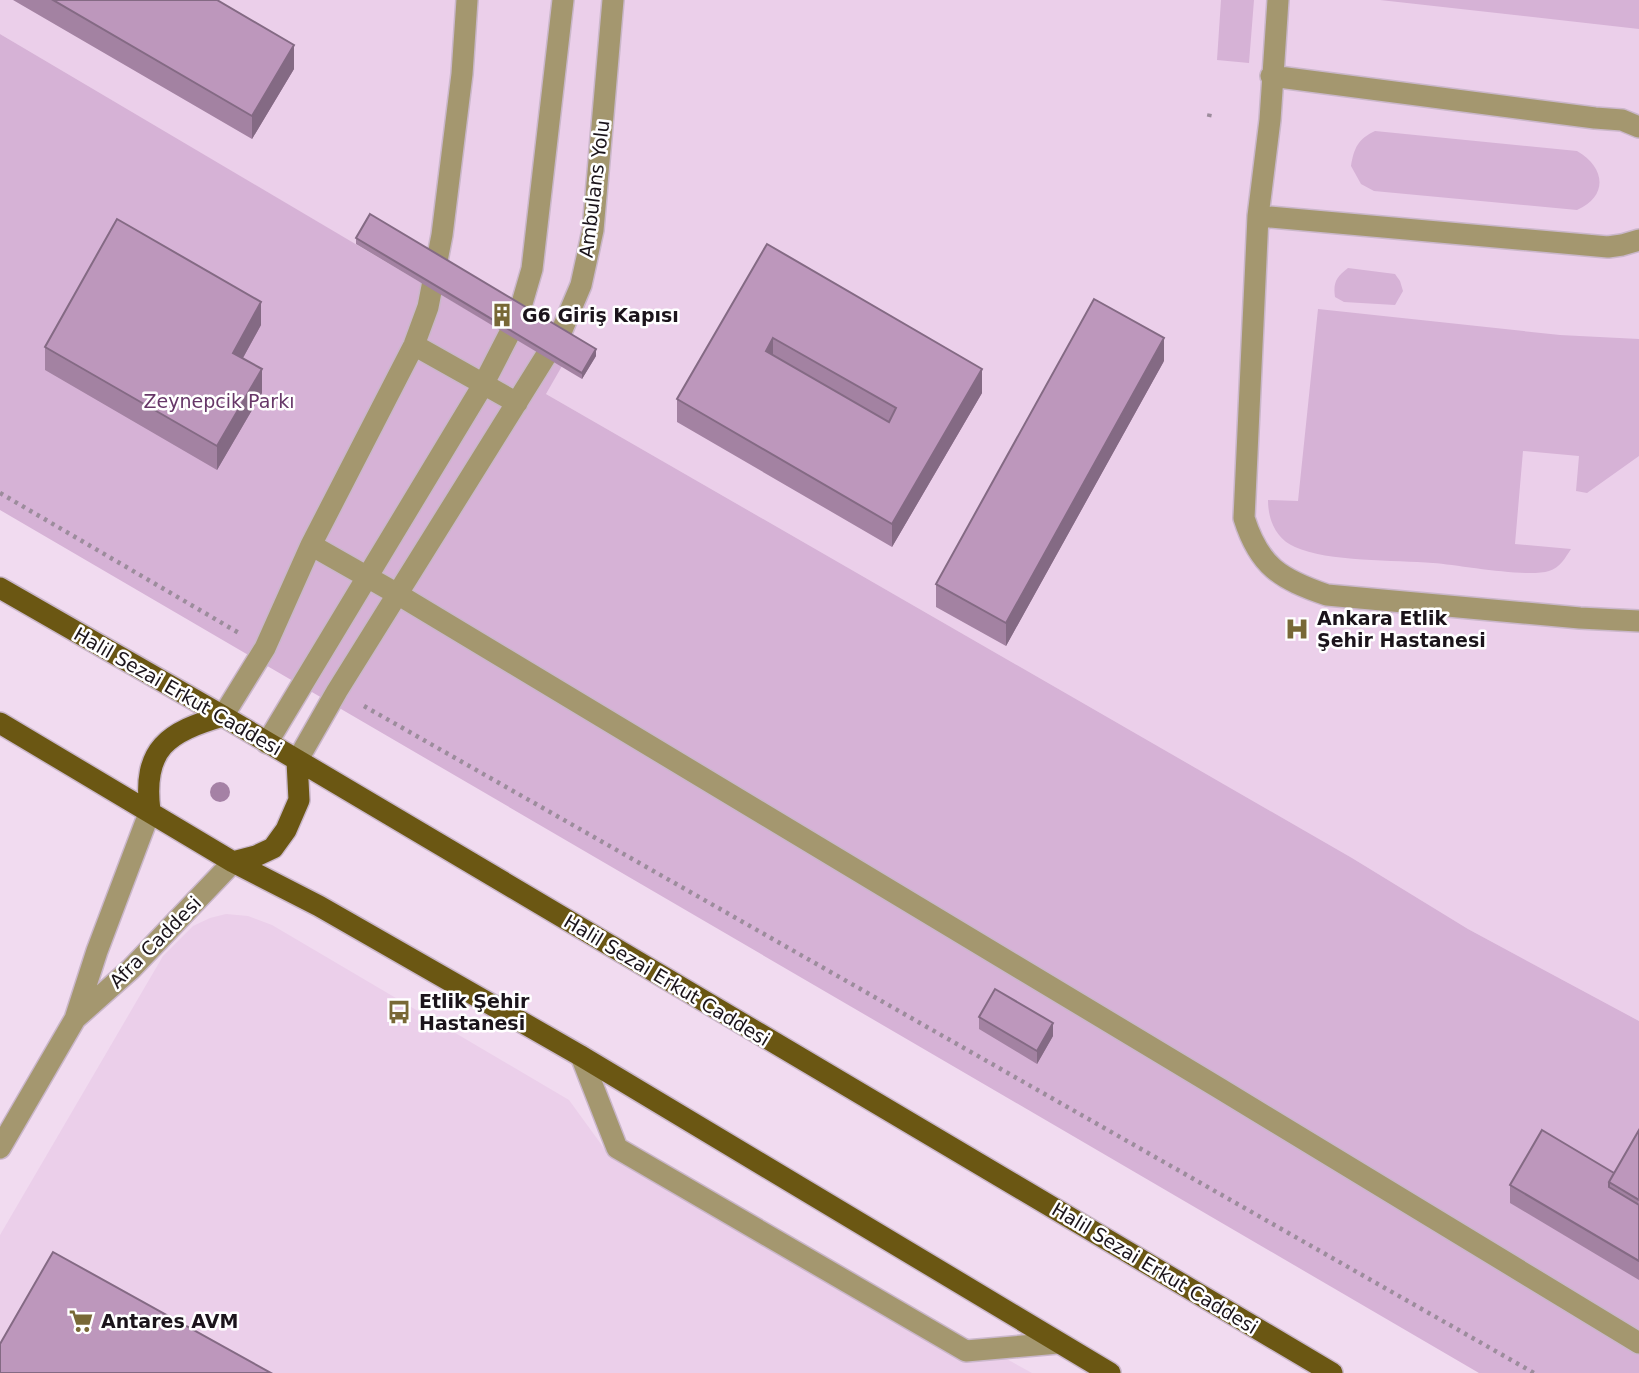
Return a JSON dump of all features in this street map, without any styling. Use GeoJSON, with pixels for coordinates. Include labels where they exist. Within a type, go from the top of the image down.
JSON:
{"type":"FeatureCollection","features":[{"type":"Feature","properties":{"kind":"main road","name":"Halil Sezai Erkut Caddesi"},"geometry":{"type":"LineString","coordinates":[[0,587],[223,716],[1332,1373]]}},
{"type":"Feature","properties":{"kind":"main road"},"geometry":{"type":"LineString","coordinates":[[150,811],[147,787],[151,767],[159,749],[175,734],[195,724],[223,716]]}},
{"type":"Feature","properties":{"kind":"main road"},"geometry":{"type":"LineString","coordinates":[[0,723],[233,862],[319,906],[581,1056],[1110,1373]]}},
{"type":"Feature","properties":{"kind":"main road"},"geometry":{"type":"LineString","coordinates":[[233,862],[273,848],[286,830],[299,800],[297,761]]}},
{"type":"Feature","properties":{"kind":"street"},"geometry":{"type":"LineString","coordinates":[[223,716],[265,648],[311,545],[414,345],[428,307],[442,235],[462,74],[467,0]]}},
{"type":"Feature","properties":{"kind":"street"},"geometry":{"type":"LineString","coordinates":[[267,743],[483,385],[518,317],[533,269],[563,0]]}},
{"type":"Feature","properties":{"kind":"street","name":"Ambulans Yolu"},"geometry":{"type":"LineString","coordinates":[[297,761],[463,485],[562,330],[581,285],[593,230],[613,0]]}},
{"type":"Feature","properties":{"kind":"street"},"geometry":{"type":"LineString","coordinates":[[1278,0],[1270,120],[1258,216],[1244,517],[1252,543],[1271,567],[1296,584],[1327,594],[1639,621]]}},
{"type":"Feature","properties":{"kind":"street"},"geometry":{"type":"LineString","coordinates":[[1272,76],[1622,120],[1639,127]]}},
{"type":"Feature","properties":{"kind":"street"},"geometry":{"type":"LineString","coordinates":[[1258,216],[1608,247],[1622,246],[1639,240]]}},
{"type":"Feature","properties":{"kind":"street"},"geometry":{"type":"LineString","coordinates":[[414,345],[517,403]]}},
{"type":"Feature","properties":{"kind":"street"},"geometry":{"type":"LineString","coordinates":[[311,545],[399,595],[1639,1343]]}},
{"type":"Feature","properties":{"kind":"street","name":"Afra Caddesi"},"geometry":{"type":"LineString","coordinates":[[0,1148],[75,1019],[97,951],[150,811]]}},
{"type":"Feature","properties":{"kind":"street","name":"Afra Caddesi"},"geometry":{"type":"LineString","coordinates":[[75,1019],[131,969],[233,862]]}},
{"type":"Feature","properties":{"kind":"street"},"geometry":{"type":"LineString","coordinates":[[581,1056],[617,1148],[966,1351],[1058,1343]]}},
{"type":"Feature","properties":{"kind":"path"},"geometry":{"type":"LineString","coordinates":[[0,493],[265,648]]}},
{"type":"Feature","properties":{"kind":"path"},"geometry":{"type":"LineString","coordinates":[[337,691],[1534,1373]]}},
{"type":"Feature","properties":{"kind":"shaded area","name":"Ankara Etlik Şehir Hastanesi"},"geometry":{"type":"Polygon","coordinates":[[[0,0],[1639,0],[1639,1021],[1468,929],[1352,858],[546,394],[561,366],[0,34],[0,0]]]}},
{"type":"Feature","properties":{"kind":"shaded area"},"geometry":{"type":"Polygon","coordinates":[[[226,914],[248,916],[272,925],[569,1100],[609,1155],[975,1361],[1003,1357],[1032,1373],[0,1373],[0,1235],[163,956],[193,926],[226,914]]]}},
{"type":"Feature","properties":{"kind":"green space"},"geometry":{"type":"Polygon","coordinates":[[[1221,0],[1254,0],[1249,63],[1217,60],[1221,0]]]}},
{"type":"Feature","properties":{"kind":"green space"},"geometry":{"type":"Polygon","coordinates":[[[1380,0],[1639,0],[1639,29],[1380,0]]]}},
{"type":"Feature","properties":{"kind":"green space","name":"Zeynepcik Parkı"},"geometry":{"type":"Polygon","coordinates":[[[0,34],[562,366],[546,394],[1352,858],[1468,929],[1639,1021],[1639,1373],[1479,1373],[0,510],[0,34]]]}},
{"type":"Feature","properties":{"kind":"green space"},"geometry":{"type":"Polygon","coordinates":[[[1375,131],[1577,151],[1593,165],[1600,181],[1594,197],[1577,210],[1374,191],[1361,184],[1351,166],[1358,145],[1364,137],[1375,131]]]}},
{"type":"Feature","properties":{"kind":"green space"},"geometry":{"type":"Polygon","coordinates":[[[1348,268],[1395,274],[1403,291],[1395,305],[1344,302],[1335,297],[1336,281],[1348,268]]]}},
{"type":"Feature","properties":{"kind":"green space"},"geometry":{"type":"Polygon","coordinates":[[[1318,309],[1560,335],[1639,339],[1639,456],[1587,493],[1576,491],[1579,456],[1523,451],[1515,544],[1571,549],[1553,570],[1525,573],[1433,563],[1362,560],[1309,552],[1288,544],[1274,528],[1268,500],[1298,501],[1318,309]]]}},
{"type":"Feature","properties":{"kind":"building"},"geometry":{"type":"Polygon","coordinates":[[[53,0],[217,0],[294,45],[252,116],[53,0]]]}},
{"type":"Feature","properties":{"kind":"building","name":"G6 Giriş Kapısı"},"geometry":{"type":"Polygon","coordinates":[[[370,214],[596,349],[582,373],[356,238],[370,214]]]}},
{"type":"Feature","properties":{"kind":"building"},"geometry":{"type":"Polygon","coordinates":[[[117,219],[261,302],[233,353],[262,369],[217,446],[45,347],[117,219]]]}},
{"type":"Feature","properties":{"kind":"building"},"geometry":{"type":"Polygon","coordinates":[[[767,244],[982,369],[892,524],[677,399],[767,244]],[[773,338],[766,351],[889,422],[896,408],[773,338]]]}},
{"type":"Feature","properties":{"kind":"building"},"geometry":{"type":"Polygon","coordinates":[[[1094,299],[1164,338],[1006,623],[936,584],[1094,299]]]}},
{"type":"Feature","properties":{"kind":"building"},"geometry":{"type":"Polygon","coordinates":[[[995,989],[1053,1023],[1037,1051],[979,1017],[995,989]]]}},
{"type":"Feature","properties":{"kind":"building"},"geometry":{"type":"Polygon","coordinates":[[[1542,1130],[1614,1173],[1609,1187],[1639,1205],[1639,1261],[1510,1185],[1542,1130]]]}},
{"type":"Feature","properties":{"kind":"building"},"geometry":{"type":"Polygon","coordinates":[[[1639,1130],[1639,1200],[1609,1182],[1639,1130]]]}},
{"type":"Feature","properties":{"kind":"building","name":"Antares AVM"},"geometry":{"type":"Polygon","coordinates":[[[53,1252],[271,1373],[0,1373],[0,1344],[53,1252]]]}},
{"type":"Feature","properties":{"kind":"place","name":"G6 Giriş Kapısı"},"geometry":{"type":"Point","coordinates":[502,315]}},
{"type":"Feature","properties":{"kind":"place","name":"Ankara Etlik Şehir Hastanesi"},"geometry":{"type":"Point","coordinates":[1297,629]}},
{"type":"Feature","properties":{"kind":"place","name":"Etlik Şehir Hastanesi"},"geometry":{"type":"Point","coordinates":[399,1012]}},
{"type":"Feature","properties":{"kind":"place","name":"Antares AVM"},"geometry":{"type":"Point","coordinates":[81,1321]}}]}
